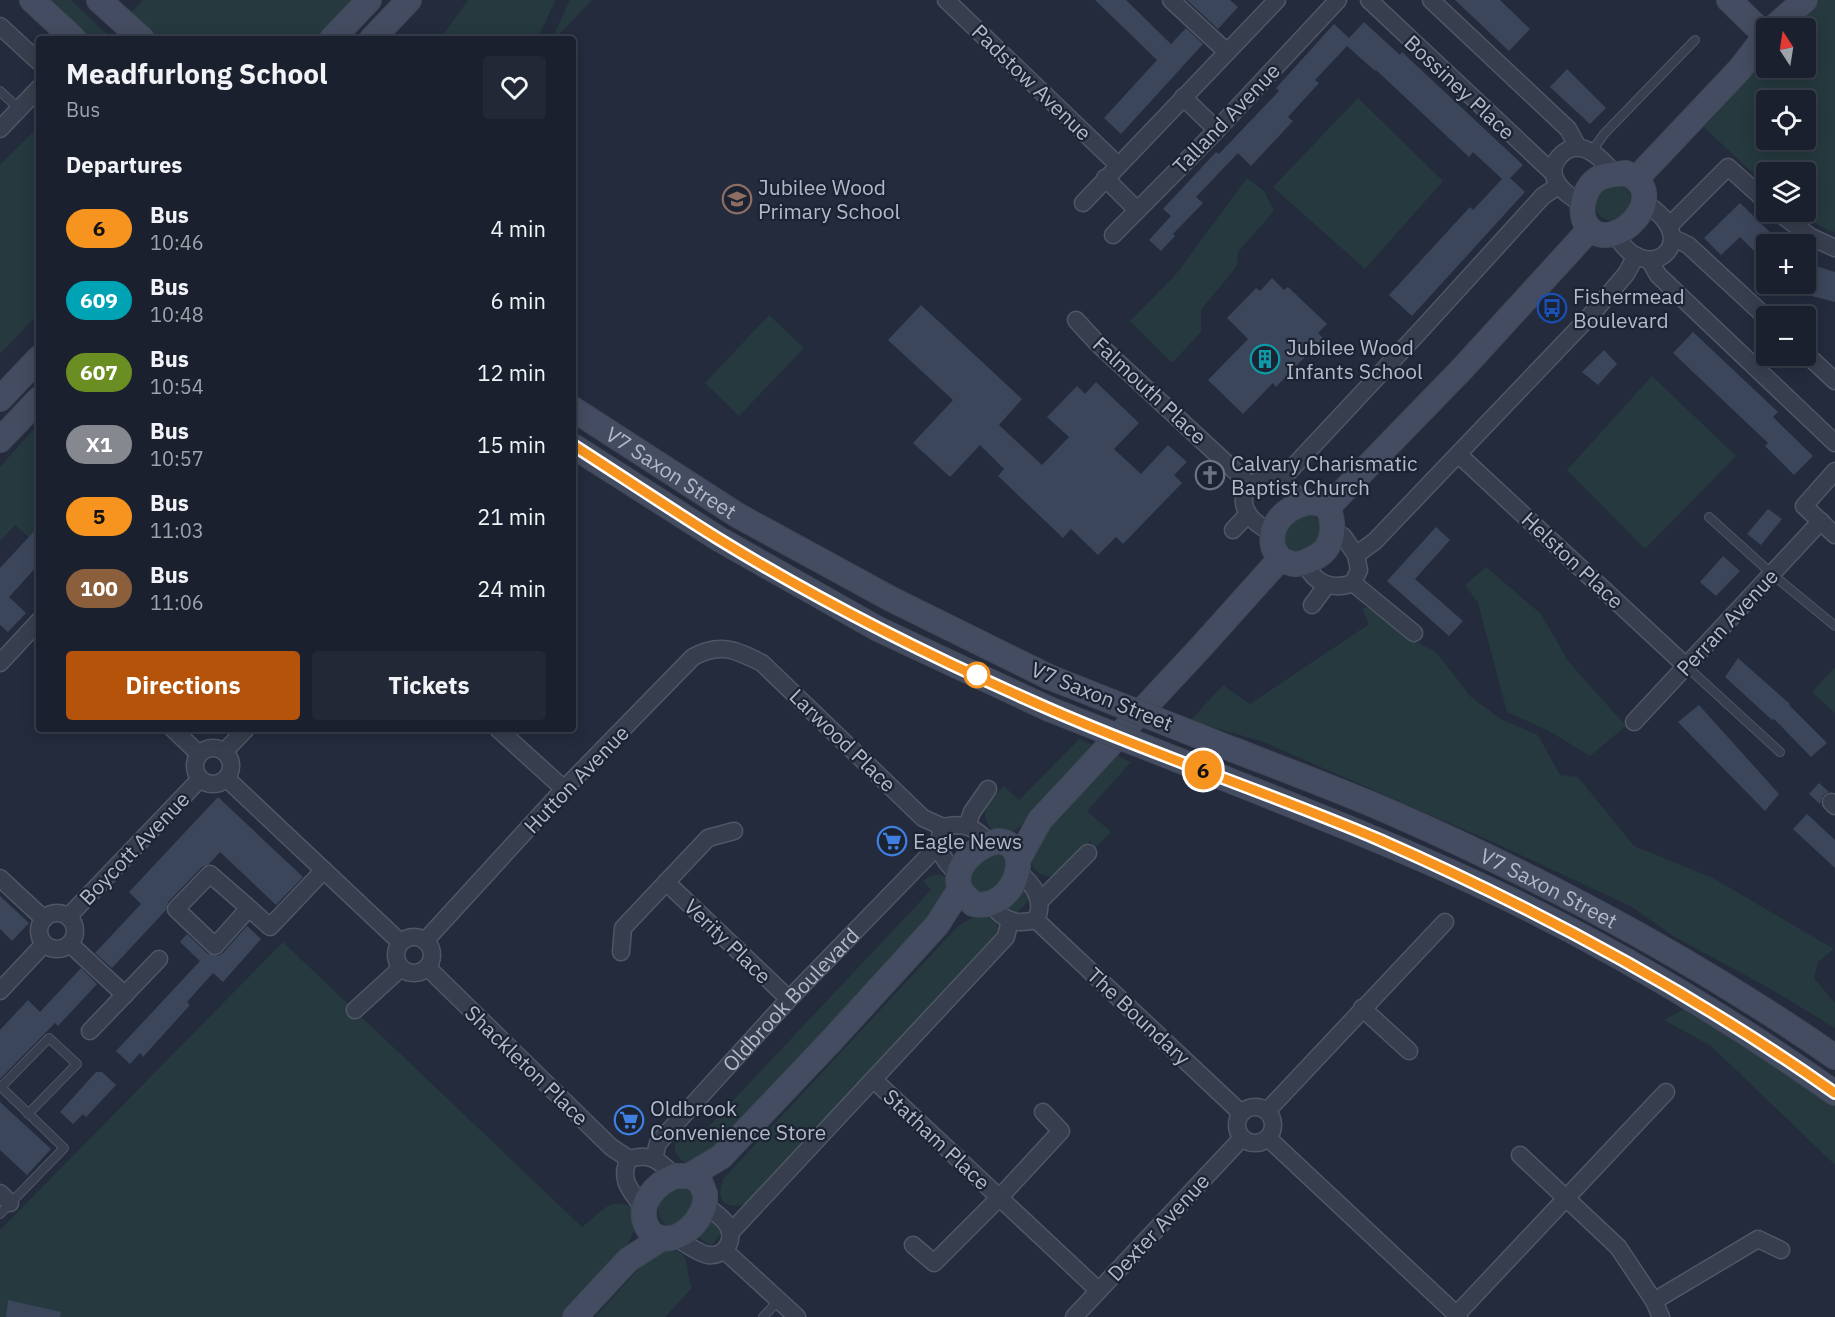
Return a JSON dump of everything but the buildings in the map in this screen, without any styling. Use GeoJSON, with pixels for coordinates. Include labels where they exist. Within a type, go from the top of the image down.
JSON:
{"type":"FeatureCollection","features":[{"type":"Feature","properties":{"kind":"street"},"geometry":{"type":"LineString","coordinates":[[32,0],[71,36]]}},
{"type":"Feature","properties":{"kind":"street"},"geometry":{"type":"LineString","coordinates":[[99,0],[139,36]]}},
{"type":"Feature","properties":{"kind":"street"},"geometry":{"type":"LineString","coordinates":[[335,36],[369,0]]}},
{"type":"Feature","properties":{"kind":"street"},"geometry":{"type":"LineString","coordinates":[[375,36],[409,0]]}},
{"type":"Feature","properties":{"kind":"street","name":"Padstow Avenue"},"geometry":{"type":"LineString","coordinates":[[946,0],[1118,165]]}},
{"type":"Feature","properties":{"kind":"street"},"geometry":{"type":"LineString","coordinates":[[1171,0],[1227,52]]}},
{"type":"Feature","properties":{"kind":"street"},"geometry":{"type":"LineString","coordinates":[[1083,203],[1276,0]]}},
{"type":"Feature","properties":{"kind":"street","name":"Talland Avenue"},"geometry":{"type":"LineString","coordinates":[[1113,235],[1217,130],[1338,0]]}},
{"type":"Feature","properties":{"kind":"street","name":"Bossiney Place"},"geometry":{"type":"LineString","coordinates":[[1369,0],[1555,179],[1570,197],[1583,204]]}},
{"type":"Feature","properties":{"kind":"street","name":"Bossiney Place"},"geometry":{"type":"LineString","coordinates":[[1431,0],[1568,129],[1585,149],[1626,176]]}},
{"type":"Feature","properties":{"kind":"street"},"geometry":{"type":"LineString","coordinates":[[1729,0],[1756,22]]}},
{"type":"Feature","properties":{"kind":"street"},"geometry":{"type":"LineString","coordinates":[[1785,18],[1805,0]]}},
{"type":"Feature","properties":{"kind":"street"},"geometry":{"type":"LineString","coordinates":[[0,26],[36,60]]}},
{"type":"Feature","properties":{"kind":"street"},"geometry":{"type":"LineString","coordinates":[[1626,176],[1643,190],[1644,202],[1639,217],[1629,228],[1615,233],[1601,234],[1590,229],[1584,220],[1583,204],[1588,189],[1598,178],[1626,176],[1740,69],[1756,49]]}},
{"type":"Feature","properties":{"kind":"street"},"geometry":{"type":"LineString","coordinates":[[0,129],[36,91]]}},
{"type":"Feature","properties":{"kind":"street"},"geometry":{"type":"LineString","coordinates":[[1183,97],[1217,130]]}},
{"type":"Feature","properties":{"kind":"street"},"geometry":{"type":"LineString","coordinates":[[1280,481],[1422,330],[1543,196],[1555,179],[1556,160],[1567,149],[1585,149]]}},
{"type":"Feature","properties":{"kind":"street"},"geometry":{"type":"LineString","coordinates":[[1356,555],[1375,541],[1459,455],[1590,316],[1626,274],[1643,258],[1661,257],[1670,248],[1671,232],[1728,167],[1756,192]]}},
{"type":"Feature","properties":{"kind":"street"},"geometry":{"type":"LineString","coordinates":[[1106,178],[1137,210]]}},
{"type":"Feature","properties":{"kind":"street"},"geometry":{"type":"LineString","coordinates":[[1644,202],[1655,208],[1671,232],[1756,308]]}},
{"type":"Feature","properties":{"kind":"street"},"geometry":{"type":"LineString","coordinates":[[1791,222],[1810,237],[1835,248]]}},
{"type":"Feature","properties":{"kind":"street"},"geometry":{"type":"LineString","coordinates":[[1328,507],[1462,369],[1590,229]]}},
{"type":"Feature","properties":{"kind":"street"},"geometry":{"type":"LineString","coordinates":[[1615,233],[1621,245],[1643,258],[1658,275],[1835,443]]}},
{"type":"Feature","properties":{"kind":"street","name":"Falmouth Place"},"geometry":{"type":"LineString","coordinates":[[1076,320],[1098,344],[1250,485]]}},
{"type":"Feature","properties":{"kind":"street"},"geometry":{"type":"LineString","coordinates":[[0,399],[36,361]]}},
{"type":"Feature","properties":{"kind":"street"},"geometry":{"type":"LineString","coordinates":[[1816,363],[1835,381]]}},
{"type":"Feature","properties":{"kind":"street"},"geometry":{"type":"LineString","coordinates":[[0,440],[36,402]]}},
{"type":"Feature","properties":{"kind":"street","name":"V7 Saxon Street"},"geometry":{"type":"LineString","coordinates":[[576,411],[737,515],[891,599],[1049,676],[1389,811],[1517,870],[1610,918],[1700,969],[1835,1057]]}},
{"type":"Feature","properties":{"kind":"street","name":"V7 Saxon Street"},"geometry":{"type":"LineString","coordinates":[[576,448],[719,539],[878,629],[1049,709],[1377,839],[1511,900],[1684,995],[1835,1093]]}},
{"type":"Feature","properties":{"kind":"street","name":"Helston Place"},"geometry":{"type":"LineString","coordinates":[[1459,455],[1686,666]]}},
{"type":"Feature","properties":{"kind":"street"},"geometry":{"type":"LineString","coordinates":[[1835,471],[1804,506],[1835,535]]}},
{"type":"Feature","properties":{"kind":"street"},"geometry":{"type":"LineString","coordinates":[[1274,533],[1261,527],[1248,514],[1244,498],[1250,485],[1265,478],[1280,481],[1296,493],[1302,503]]}},
{"type":"Feature","properties":{"kind":"street"},"geometry":{"type":"LineString","coordinates":[[1314,502],[1328,507],[1333,520],[1333,533],[1328,545],[1317,557],[1294,564],[1280,559],[1273,547],[1274,533],[1278,521],[1288,510],[1302,503],[1314,502]]}},
{"type":"Feature","properties":{"kind":"street"},"geometry":{"type":"LineString","coordinates":[[1233,530],[1248,514]]}},
{"type":"Feature","properties":{"kind":"street","name":"Perran Avenue"},"geometry":{"type":"LineString","coordinates":[[1634,722],[1821,521]]}},
{"type":"Feature","properties":{"kind":"street"},"geometry":{"type":"LineString","coordinates":[[1305,562],[1309,574],[1327,585],[1342,587],[1353,583],[1359,570],[1356,555],[1343,536],[1333,533]]}},
{"type":"Feature","properties":{"kind":"street"},"geometry":{"type":"LineString","coordinates":[[1008,854],[1280,559]]}},
{"type":"Feature","properties":{"kind":"street"},"geometry":{"type":"LineString","coordinates":[[1353,583],[1414,633]]}},
{"type":"Feature","properties":{"kind":"street"},"geometry":{"type":"LineString","coordinates":[[1312,605],[1327,585]]}},
{"type":"Feature","properties":{"kind":"street"},"geometry":{"type":"LineString","coordinates":[[0,663],[36,624]]}},
{"type":"Feature","properties":{"kind":"street","name":"Hutton Avenue"},"geometry":{"type":"LineString","coordinates":[[425,940],[564,789],[693,657],[707,650],[720,648],[742,653]]}},
{"type":"Feature","properties":{"kind":"street","name":"Larwood Place"},"geometry":{"type":"LineString","coordinates":[[742,653],[762,663],[923,818],[943,827]]}},
{"type":"Feature","properties":{"kind":"street"},"geometry":{"type":"LineString","coordinates":[[176,732],[199,754]]}},
{"type":"Feature","properties":{"kind":"street"},"geometry":{"type":"LineString","coordinates":[[224,752],[243,732]]}},
{"type":"Feature","properties":{"kind":"street"},"geometry":{"type":"LineString","coordinates":[[501,732],[564,789]]}},
{"type":"Feature","properties":{"kind":"street"},"geometry":{"type":"LineString","coordinates":[[211,748],[224,752],[231,765],[226,778],[213,784],[200,779],[194,766],[199,754],[211,748]]}},
{"type":"Feature","properties":{"kind":"street"},"geometry":{"type":"LineString","coordinates":[[226,778],[400,942]]}},
{"type":"Feature","properties":{"kind":"street","name":"Boycott Avenue"},"geometry":{"type":"LineString","coordinates":[[68,917],[200,779]]}},
{"type":"Feature","properties":{"kind":"street"},"geometry":{"type":"LineString","coordinates":[[967,826],[972,812],[988,789]]}},
{"type":"Feature","properties":{"kind":"street"},"geometry":{"type":"LineString","coordinates":[[957,824],[967,826],[1008,854],[1028,879],[1040,901],[1040,911],[1036,921],[1021,924],[1010,920],[971,893],[949,867],[939,849],[938,838],[943,827],[957,824]]}},
{"type":"Feature","properties":{"kind":"street","name":"Verity Place"},"geometry":{"type":"LineString","coordinates":[[621,952],[623,928],[666,882],[708,838],[735,831]]}},
{"type":"Feature","properties":{"kind":"street","name":"Oldbrook Boulevard"},"geometry":{"type":"LineString","coordinates":[[654,1159],[658,1143],[789,999],[931,853],[939,849]]}},
{"type":"Feature","properties":{"kind":"street"},"geometry":{"type":"LineString","coordinates":[[971,893],[966,860],[974,852],[1008,854]]}},
{"type":"Feature","properties":{"kind":"street"},"geometry":{"type":"LineString","coordinates":[[1040,901],[1088,853]]}},
{"type":"Feature","properties":{"kind":"street"},"geometry":{"type":"LineString","coordinates":[[971,893],[1003,898],[1012,885],[1008,854]]}},
{"type":"Feature","properties":{"kind":"street"},"geometry":{"type":"LineString","coordinates":[[249,908],[270,927],[324,870]]}},
{"type":"Feature","properties":{"kind":"street"},"geometry":{"type":"LineString","coordinates":[[0,878],[44,919]]}},
{"type":"Feature","properties":{"kind":"street","name":"Verity Place"},"geometry":{"type":"LineString","coordinates":[[666,882],[789,999]]}},
{"type":"Feature","properties":{"kind":"street"},"geometry":{"type":"LineString","coordinates":[[575,1317],[628,1260],[688,1230],[698,1219],[721,1157],[937,925],[971,893]]}},
{"type":"Feature","properties":{"kind":"street"},"geometry":{"type":"LineString","coordinates":[[56,913],[68,917],[75,930],[70,944],[55,950],[44,944],[39,930],[44,919],[56,913]]}},
{"type":"Feature","properties":{"kind":"street"},"geometry":{"type":"LineString","coordinates":[[730,1233],[1006,937],[1010,920]]}},
{"type":"Feature","properties":{"kind":"street","name":"The Boundary"},"geometry":{"type":"LineString","coordinates":[[1036,921],[1130,1006],[1241,1113]]}},
{"type":"Feature","properties":{"kind":"street"},"geometry":{"type":"LineString","coordinates":[[1267,1111],[1445,922]]}},
{"type":"Feature","properties":{"kind":"street"},"geometry":{"type":"LineString","coordinates":[[412,936],[425,940],[432,953],[427,967],[414,973],[401,968],[396,954],[400,942],[412,936]]}},
{"type":"Feature","properties":{"kind":"street"},"geometry":{"type":"LineString","coordinates":[[0,991],[44,944]]}},
{"type":"Feature","properties":{"kind":"street"},"geometry":{"type":"LineString","coordinates":[[70,944],[125,995]]}},
{"type":"Feature","properties":{"kind":"street"},"geometry":{"type":"LineString","coordinates":[[90,1031],[159,959]]}},
{"type":"Feature","properties":{"kind":"street","name":"Shackleton Place"},"geometry":{"type":"LineString","coordinates":[[427,967],[611,1147],[629,1160]]}},
{"type":"Feature","properties":{"kind":"street"},"geometry":{"type":"LineString","coordinates":[[355,1010],[401,968]]}},
{"type":"Feature","properties":{"kind":"street"},"geometry":{"type":"LineString","coordinates":[[1362,1008],[1408,1051]]}},
{"type":"Feature","properties":{"kind":"street","name":"Statham Place"},"geometry":{"type":"LineString","coordinates":[[874,1080],[1098,1290]]}},
{"type":"Feature","properties":{"kind":"street"},"geometry":{"type":"LineString","coordinates":[[1268,1137],[1458,1316],[1566,1197],[1666,1092]]}},
{"type":"Feature","properties":{"kind":"street"},"geometry":{"type":"LineString","coordinates":[[1251,1107],[1267,1111],[1273,1127],[1268,1137],[1255,1143],[1242,1138],[1237,1123],[1241,1113],[1251,1107]]}},
{"type":"Feature","properties":{"kind":"street","name":"Statham Place"},"geometry":{"type":"LineString","coordinates":[[913,1245],[934,1263],[1000,1197],[1061,1131],[1042,1112]]}},
{"type":"Feature","properties":{"kind":"street","name":"Dexter Avenue"},"geometry":{"type":"LineString","coordinates":[[1074,1317],[1242,1138]]}},
{"type":"Feature","properties":{"kind":"street"},"geometry":{"type":"LineString","coordinates":[[1520,1155],[1618,1247],[1654,1301],[1661,1317]]}},
{"type":"Feature","properties":{"kind":"street"},"geometry":{"type":"LineString","coordinates":[[645,1156],[682,1176],[700,1181],[704,1199],[726,1223],[730,1233],[730,1243],[725,1251],[717,1255],[705,1255],[668,1238],[650,1233],[644,1215],[626,1183],[623,1170],[629,1160],[645,1156]]}},
{"type":"Feature","properties":{"kind":"street"},"geometry":{"type":"LineString","coordinates":[[628,1260],[648,1198],[655,1187],[721,1157]]}},
{"type":"Feature","properties":{"kind":"street"},"geometry":{"type":"LineString","coordinates":[[1654,1301],[1758,1239],[1781,1250]]}},
{"type":"Feature","properties":{"kind":"street"},"geometry":{"type":"LineString","coordinates":[[725,1251],[797,1317]]}},
{"type":"Feature","properties":{"kind":"lane"},"geometry":{"type":"LineString","coordinates":[[1585,149],[1604,134],[1695,40]]}},
{"type":"Feature","properties":{"kind":"lane"},"geometry":{"type":"LineString","coordinates":[[0,91],[19,109]]}},
{"type":"Feature","properties":{"kind":"lane"},"geometry":{"type":"LineString","coordinates":[[1709,517],[1772,574],[1835,626]]}},
{"type":"Feature","properties":{"kind":"lane"},"geometry":{"type":"LineString","coordinates":[[1686,666],[1780,752]]}},
{"type":"Feature","properties":{"kind":"lane"},"geometry":{"type":"LineString","coordinates":[[3,1203],[64,1148],[28,1114],[1,1088],[49,1038],[77,1064],[28,1114]]}},
{"type":"Feature","properties":{"kind":"lane"},"geometry":{"type":"LineString","coordinates":[[763,1317],[779,1300]]}},
{"type":"Feature","properties":{"kind":"green space"},"geometry":{"type":"Polygon","coordinates":[[[45,0],[71,0],[109,36],[84,36],[45,0]]]}},
{"type":"Feature","properties":{"kind":"green space"},"geometry":{"type":"Polygon","coordinates":[[[143,0],[355,0],[322,36],[149,36],[127,17],[143,0]]]}},
{"type":"Feature","properties":{"kind":"green space"},"geometry":{"type":"Polygon","coordinates":[[[468,0],[556,0],[538,36],[442,36],[468,0]]]}},
{"type":"Feature","properties":{"kind":"green space"},"geometry":{"type":"Polygon","coordinates":[[[570,0],[592,0],[558,36],[553,36],[570,0]]]}},
{"type":"Feature","properties":{"kind":"green space"},"geometry":{"type":"Polygon","coordinates":[[[1820,0],[1835,0],[1835,232],[1814,222],[1816,222],[1816,162],[1756,162],[1756,177],[1704,127],[1756,70],[1756,78],[1816,78],[1816,18],[1803,18],[1820,0]]]}},
{"type":"Feature","properties":{"kind":"green space"},"geometry":{"type":"Polygon","coordinates":[[[1358,98],[1443,181],[1365,269],[1273,187],[1358,98]]]}},
{"type":"Feature","properties":{"kind":"green space"},"geometry":{"type":"Polygon","coordinates":[[[36,129],[36,316],[0,354],[0,165],[36,129]]]}},
{"type":"Feature","properties":{"kind":"green space"},"geometry":{"type":"Polygon","coordinates":[[[1247,178],[1264,191],[1274,211],[1238,252],[1237,266],[1201,310],[1201,332],[1172,363],[1130,321],[1177,273],[1247,178]]]}},
{"type":"Feature","properties":{"kind":"green space"},"geometry":{"type":"Polygon","coordinates":[[[1613,183],[1626,189],[1632,202],[1626,215],[1613,221],[1600,215],[1594,202],[1600,189],[1613,183]]]}},
{"type":"Feature","properties":{"kind":"green space"},"geometry":{"type":"Polygon","coordinates":[[[769,315],[804,348],[739,416],[705,383],[769,315]]]}},
{"type":"Feature","properties":{"kind":"green space"},"geometry":{"type":"Polygon","coordinates":[[[1652,376],[1736,456],[1645,549],[1567,470],[1652,376]]]}},
{"type":"Feature","properties":{"kind":"green space"},"geometry":{"type":"Polygon","coordinates":[[[36,426],[36,529],[29,537],[15,525],[0,541],[0,467],[36,426]]]}},
{"type":"Feature","properties":{"kind":"green space"},"geometry":{"type":"Polygon","coordinates":[[[1313,514],[1322,525],[1322,540],[1306,553],[1291,549],[1282,537],[1286,519],[1313,514]]]}},
{"type":"Feature","properties":{"kind":"green space"},"geometry":{"type":"Polygon","coordinates":[[[1486,567],[1541,614],[1568,661],[1626,726],[1590,756],[1549,731],[1507,712],[1478,603],[1465,585],[1486,567]]]}},
{"type":"Feature","properties":{"kind":"green space"},"geometry":{"type":"Polygon","coordinates":[[[1375,607],[1406,636],[1437,653],[1471,697],[1501,719],[1538,735],[1560,775],[1578,777],[1634,846],[1713,878],[1834,949],[1818,962],[1814,978],[1835,1003],[1835,1028],[1769,988],[1673,936],[1632,907],[1497,844],[1261,741],[1190,721],[1223,685],[1250,704],[1369,624],[1362,608],[1375,607]]]}},
{"type":"Feature","properties":{"kind":"green space"},"geometry":{"type":"Polygon","coordinates":[[[1835,667],[1835,713],[1812,692],[1835,667]]]}},
{"type":"Feature","properties":{"kind":"green space"},"geometry":{"type":"Polygon","coordinates":[[[1079,739],[1098,747],[1023,825],[1012,832],[995,833],[989,826],[985,814],[993,798],[1004,786],[1019,800],[1079,739]]]}},
{"type":"Feature","properties":{"kind":"green space"},"geometry":{"type":"Polygon","coordinates":[[[1116,755],[1131,762],[1087,811],[1111,832],[1096,847],[1090,841],[1058,874],[1051,877],[1040,874],[1033,867],[1031,858],[1038,839],[1116,755]]]}},
{"type":"Feature","properties":{"kind":"green space"},"geometry":{"type":"Polygon","coordinates":[[[995,852],[1008,856],[1010,880],[982,897],[967,882],[972,868],[995,852]]]}},
{"type":"Feature","properties":{"kind":"green space"},"geometry":{"type":"Polygon","coordinates":[[[936,874],[948,880],[954,892],[715,1152],[687,1163],[682,1160],[675,1149],[679,1137],[683,1133],[694,1142],[931,890],[923,881],[936,874]]]}},
{"type":"Feature","properties":{"kind":"green space"},"geometry":{"type":"Polygon","coordinates":[[[1024,886],[1032,897],[1017,913],[1005,906],[1024,886]]]}},
{"type":"Feature","properties":{"kind":"green space"},"geometry":{"type":"Polygon","coordinates":[[[986,915],[997,924],[999,932],[995,941],[748,1204],[733,1206],[724,1202],[720,1194],[723,1179],[959,925],[976,916],[986,915]]]}},
{"type":"Feature","properties":{"kind":"green space"},"geometry":{"type":"Polygon","coordinates":[[[283,942],[582,1227],[606,1207],[618,1204],[634,1208],[639,1220],[623,1255],[565,1317],[0,1317],[0,1230],[283,942]]]}},
{"type":"Feature","properties":{"kind":"green space"},"geometry":{"type":"Polygon","coordinates":[[[1695,1003],[1835,1093],[1835,1165],[1711,1046],[1664,1020],[1695,1003]]]}},
{"type":"Feature","properties":{"kind":"green space"},"geometry":{"type":"Polygon","coordinates":[[[687,1177],[699,1211],[670,1228],[663,1223],[660,1217],[658,1203],[687,1177]]]}},
{"type":"Feature","properties":{"kind":"green space"},"geometry":{"type":"Polygon","coordinates":[[[714,1216],[724,1230],[711,1246],[696,1236],[706,1228],[714,1216]]]}},
{"type":"Feature","properties":{"kind":"green space"},"geometry":{"type":"Polygon","coordinates":[[[664,1249],[674,1250],[684,1257],[692,1288],[665,1317],[595,1317],[647,1260],[664,1249]]]}},
{"type":"Feature","properties":{"kind":"bus line","name":"6"},"geometry":{"type":"LineString","coordinates":[[576,447],[719,539],[878,629],[1049,709],[1377,839],[1511,900],[1684,995],[1835,1093]]}},
{"type":"Feature","properties":{"kind":"place","name":"Jubilee Wood Primary School"},"geometry":{"type":"Point","coordinates":[737,199]}},
{"type":"Feature","properties":{"kind":"place","name":"Fishermead Boulevard"},"geometry":{"type":"Point","coordinates":[1552,308]}},
{"type":"Feature","properties":{"kind":"place","name":"Jubilee Wood Infants School"},"geometry":{"type":"Point","coordinates":[1265,359]}},
{"type":"Feature","properties":{"kind":"place","name":"Calvary Charismatic Baptist Church"},"geometry":{"type":"Point","coordinates":[1210,475]}},
{"type":"Feature","properties":{"kind":"place","name":"Eagle News"},"geometry":{"type":"Point","coordinates":[892,841]}},
{"type":"Feature","properties":{"kind":"place","name":"Oldbrook Convenience Store"},"geometry":{"type":"Point","coordinates":[629,1120]}}]}
